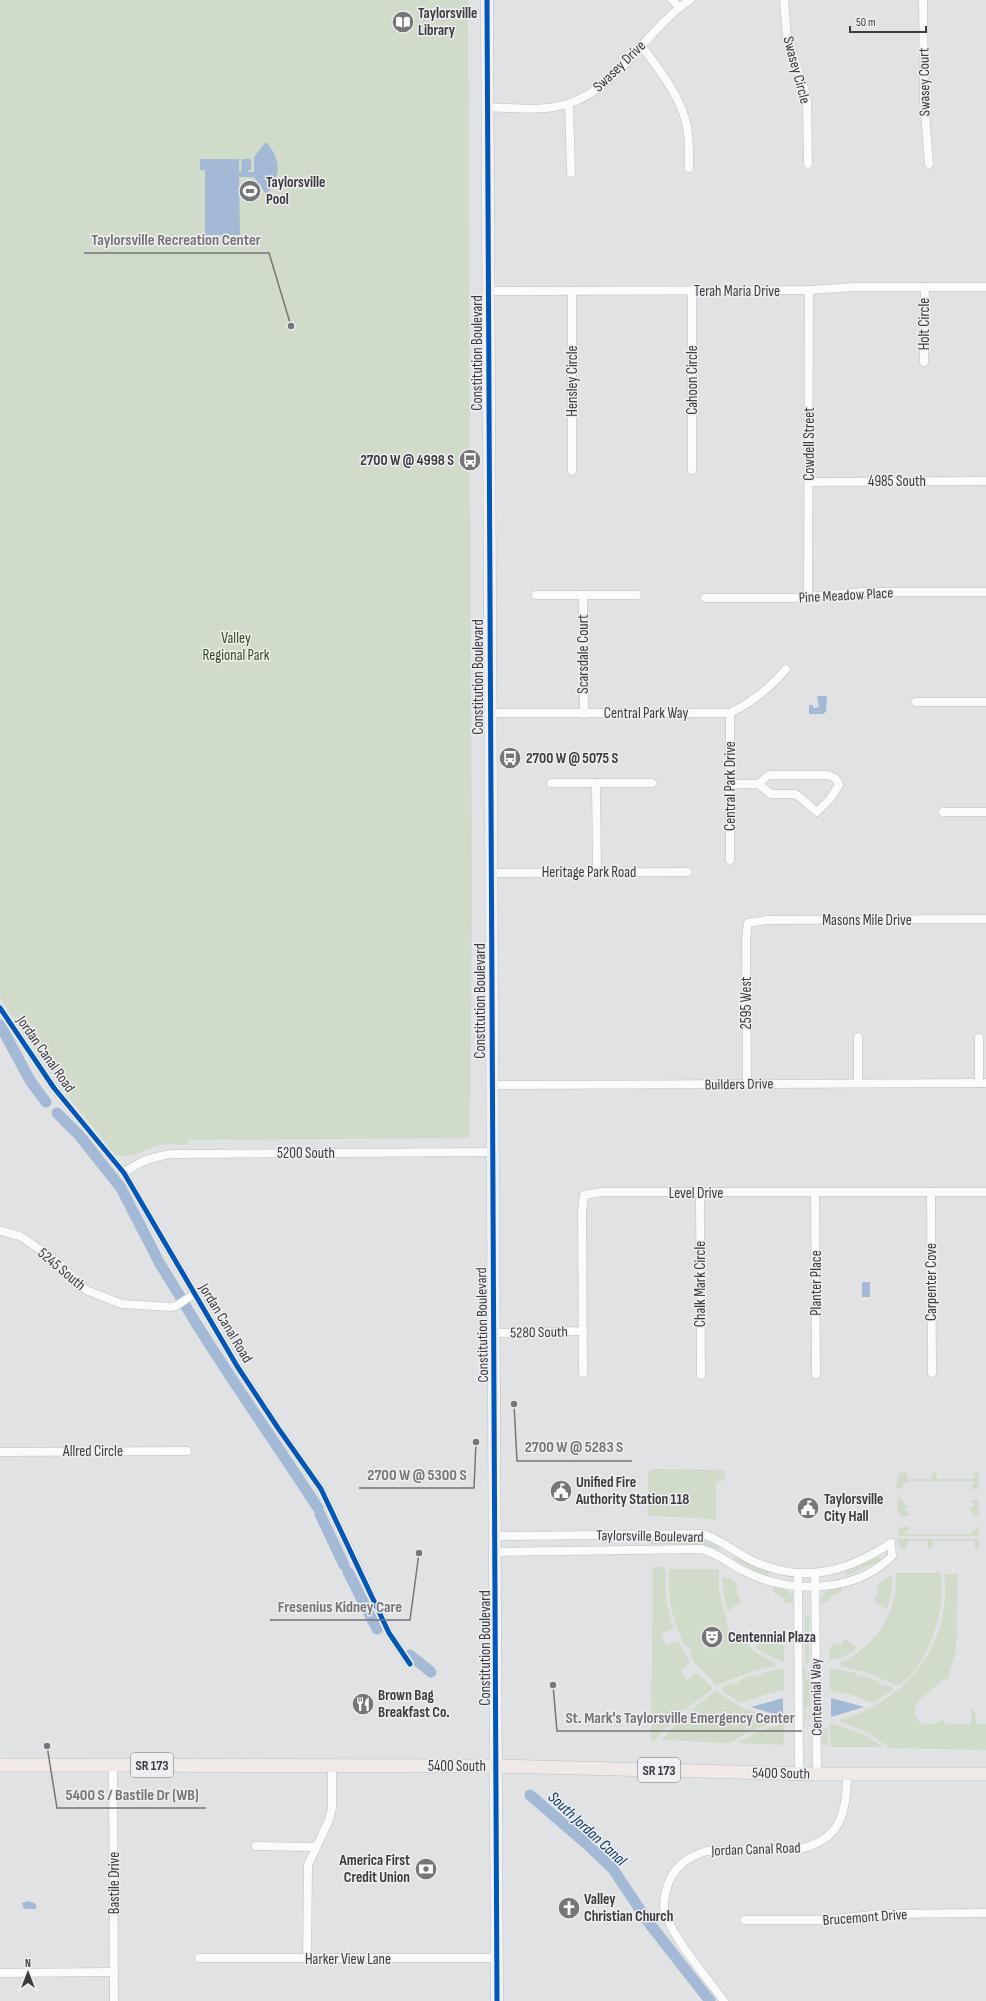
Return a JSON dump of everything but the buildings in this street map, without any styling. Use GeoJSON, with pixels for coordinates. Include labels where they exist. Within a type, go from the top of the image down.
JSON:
{"type":"FeatureCollection","features":[{"type":"Feature","properties":{"kind":"main road","name":"Constitution Boulevard"},"geometry":{"type":"LineString","coordinates":[[487,0],[492,1152],[497,1536],[497,2001]]}},
{"type":"Feature","properties":{"kind":"main road","name":"5400 South"},"geometry":{"type":"LineString","coordinates":[[0,1765],[496,1766],[817,1774],[986,1774]]}},
{"type":"Feature","properties":{"kind":"street"},"geometry":{"type":"LineString","coordinates":[[672,0],[679,8]]}},
{"type":"Feature","properties":{"kind":"street","name":"Swasey Drive"},"geometry":{"type":"LineString","coordinates":[[487,107],[541,108],[569,104],[586,96],[600,87],[679,8],[690,0]]}},
{"type":"Feature","properties":{"kind":"street","name":"Swasey Circle"},"geometry":{"type":"LineString","coordinates":[[784,0],[787,37],[807,101],[808,164]]}},
{"type":"Feature","properties":{"kind":"street","name":"Swasey Court"},"geometry":{"type":"LineString","coordinates":[[923,0],[924,100],[928,164]]}},
{"type":"Feature","properties":{"kind":"street"},"geometry":{"type":"LineString","coordinates":[[641,45],[681,107],[688,134],[689,168]]}},
{"type":"Feature","properties":{"kind":"street"},"geometry":{"type":"LineString","coordinates":[[569,104],[571,173]]}},
{"type":"Feature","properties":{"kind":"street","name":"Holt Circle"},"geometry":{"type":"LineString","coordinates":[[924,362],[925,287]]}},
{"type":"Feature","properties":{"kind":"street","name":"Terah Maria Drive"},"geometry":{"type":"LineString","coordinates":[[489,291],[692,291],[986,287]]}},
{"type":"Feature","properties":{"kind":"street","name":"Cowdell Street"},"geometry":{"type":"LineString","coordinates":[[808,598],[809,290]]}},
{"type":"Feature","properties":{"kind":"street","name":"Hensley Circle"},"geometry":{"type":"LineString","coordinates":[[572,291],[572,471]]}},
{"type":"Feature","properties":{"kind":"street","name":"Cahoon Circle"},"geometry":{"type":"LineString","coordinates":[[692,291],[692,470]]}},
{"type":"Feature","properties":{"kind":"street","name":"4985 South"},"geometry":{"type":"LineString","coordinates":[[809,482],[986,481]]}},
{"type":"Feature","properties":{"kind":"street","name":"Pine Meadow Place"},"geometry":{"type":"LineString","coordinates":[[705,598],[808,598],[864,592],[986,592]]}},
{"type":"Feature","properties":{"kind":"street","name":"Scarsdale Court"},"geometry":{"type":"LineString","coordinates":[[583,595],[584,714]]}},
{"type":"Feature","properties":{"kind":"street","name":"Scarsdale Court"},"geometry":{"type":"LineString","coordinates":[[536,596],[637,595]]}},
{"type":"Feature","properties":{"kind":"street"},"geometry":{"type":"LineString","coordinates":[[730,713],[776,681],[786,669]]}},
{"type":"Feature","properties":{"kind":"street"},"geometry":{"type":"LineString","coordinates":[[916,702],[986,702]]}},
{"type":"Feature","properties":{"kind":"street","name":"Central Park Way"},"geometry":{"type":"LineString","coordinates":[[491,713],[730,713]]}},
{"type":"Feature","properties":{"kind":"street","name":"Central Park Drive"},"geometry":{"type":"LineString","coordinates":[[730,713],[730,860]]}},
{"type":"Feature","properties":{"kind":"street"},"geometry":{"type":"LineString","coordinates":[[730,784],[758,784],[771,794],[796,794],[817,812],[830,799],[839,785],[839,782],[834,777],[828,775],[769,775],[758,784]]}},
{"type":"Feature","properties":{"kind":"street"},"geometry":{"type":"LineString","coordinates":[[551,783],[652,783]]}},
{"type":"Feature","properties":{"kind":"street"},"geometry":{"type":"LineString","coordinates":[[596,783],[597,872]]}},
{"type":"Feature","properties":{"kind":"street"},"geometry":{"type":"LineString","coordinates":[[943,812],[986,812]]}},
{"type":"Feature","properties":{"kind":"street","name":"Heritage Park Road"},"geometry":{"type":"LineString","coordinates":[[491,873],[687,872]]}},
{"type":"Feature","properties":{"kind":"street","name":"Masons Mile Drive"},"geometry":{"type":"LineString","coordinates":[[748,922],[767,920],[986,920]]}},
{"type":"Feature","properties":{"kind":"street","name":"2595 West"},"geometry":{"type":"LineString","coordinates":[[747,1083],[746,939],[748,922]]}},
{"type":"Feature","properties":{"kind":"street","name":"Jordan Canal Road"},"geometry":{"type":"LineString","coordinates":[[0,1008],[54,1088],[124,1173],[241,1372],[321,1489],[389,1633],[410,1664]]}},
{"type":"Feature","properties":{"kind":"street"},"geometry":{"type":"LineString","coordinates":[[858,1037],[858,1082]]}},
{"type":"Feature","properties":{"kind":"street"},"geometry":{"type":"LineString","coordinates":[[979,1038],[983,1083]]}},
{"type":"Feature","properties":{"kind":"street","name":"Builders Drive"},"geometry":{"type":"LineString","coordinates":[[492,1085],[858,1082],[983,1083]]}},
{"type":"Feature","properties":{"kind":"street","name":"5200 South"},"geometry":{"type":"LineString","coordinates":[[124,1173],[151,1157],[173,1154],[492,1152]]}},
{"type":"Feature","properties":{"kind":"street","name":"Level Drive"},"geometry":{"type":"LineString","coordinates":[[583,1373],[582,1211],[584,1195],[602,1192],[986,1192]]}},
{"type":"Feature","properties":{"kind":"street","name":"Carpenter Cove"},"geometry":{"type":"LineString","coordinates":[[931,1192],[932,1373]]}},
{"type":"Feature","properties":{"kind":"street","name":"Chalk Mark Circle"},"geometry":{"type":"LineString","coordinates":[[700,1193],[700,1375]]}},
{"type":"Feature","properties":{"kind":"street","name":"Planter Place"},"geometry":{"type":"LineString","coordinates":[[815,1193],[816,1374]]}},
{"type":"Feature","properties":{"kind":"street","name":"5245 South"},"geometry":{"type":"LineString","coordinates":[[0,1231],[20,1236],[58,1262],[86,1290],[122,1304],[170,1307],[176,1306],[194,1294]]}},
{"type":"Feature","properties":{"kind":"street","name":"5280 South"},"geometry":{"type":"LineString","coordinates":[[494,1333],[583,1331]]}},
{"type":"Feature","properties":{"kind":"street","name":"Allred Circle"},"geometry":{"type":"LineString","coordinates":[[0,1452],[187,1451]]}},
{"type":"Feature","properties":{"kind":"street","name":"Taylorsville Boulevard"},"geometry":{"type":"LineString","coordinates":[[496,1552],[701,1549],[709,1551],[734,1566],[757,1577],[798,1587],[815,1587],[852,1579],[877,1568],[892,1556],[891,1543],[853,1565],[838,1570],[798,1574],[765,1566],[750,1560],[727,1544],[703,1534],[497,1536]]}},
{"type":"Feature","properties":{"kind":"street","name":"Centennial Way"},"geometry":{"type":"LineString","coordinates":[[815,1573],[817,1774]]}},
{"type":"Feature","properties":{"kind":"street","name":"Centennial Way"},"geometry":{"type":"LineString","coordinates":[[798,1574],[799,1773]]}},
{"type":"Feature","properties":{"kind":"street","name":"Bastile Drive"},"geometry":{"type":"LineString","coordinates":[[113,1765],[114,2001]]}},
{"type":"Feature","properties":{"kind":"street"},"geometry":{"type":"LineString","coordinates":[[307,1959],[307,1872],[314,1847],[324,1830],[332,1808],[332,1765]]}},
{"type":"Feature","properties":{"kind":"street","name":"Jordan Canal Road"},"geometry":{"type":"LineString","coordinates":[[724,2001],[672,1929],[664,1908],[668,1884],[681,1863],[694,1855],[707,1851],[799,1849],[813,1846],[824,1840],[833,1831],[845,1809],[847,1774]]}},
{"type":"Feature","properties":{"kind":"street"},"geometry":{"type":"LineString","coordinates":[[256,1846],[314,1847]]}},
{"type":"Feature","properties":{"kind":"street","name":"Brucemont Drive"},"geometry":{"type":"LineString","coordinates":[[745,1920],[825,1920],[882,1914],[986,1913]]}},
{"type":"Feature","properties":{"kind":"street","name":"Harker View Lane"},"geometry":{"type":"LineString","coordinates":[[199,1958],[497,1958]]}},
{"type":"Feature","properties":{"kind":"street"},"geometry":{"type":"LineString","coordinates":[[0,1973],[114,1972]]}},
{"type":"Feature","properties":{"kind":"green space","name":"Valley Regional Park"},"geometry":{"type":"Polygon","coordinates":[[[0,0],[468,0],[472,896],[470,1137],[189,1140],[188,1145],[160,1145],[138,1154],[121,1156],[115,1154],[61,1087],[0,998],[0,0]]]}},
{"type":"Feature","properties":{"kind":"green space"},"geometry":{"type":"Polygon","coordinates":[[[651,1470],[724,1470],[725,1480],[716,1482],[716,1520],[648,1516],[648,1473],[651,1470]]]}},
{"type":"Feature","properties":{"kind":"green space"},"geometry":{"type":"Polygon","coordinates":[[[906,1471],[908,1479],[932,1479],[933,1471],[936,1472],[937,1479],[974,1479],[975,1472],[979,1471],[979,1489],[971,1489],[975,1483],[973,1481],[908,1481],[899,1490],[897,1488],[898,1477],[900,1473],[906,1471]]]}},
{"type":"Feature","properties":{"kind":"green space"},"geometry":{"type":"Polygon","coordinates":[[[899,1497],[909,1508],[904,1508],[909,1516],[902,1516],[898,1513],[897,1498],[899,1497]]]}},
{"type":"Feature","properties":{"kind":"green space"},"geometry":{"type":"Polygon","coordinates":[[[971,1500],[979,1500],[979,1516],[974,1515],[969,1510],[969,1508],[975,1505],[971,1500]]]}},
{"type":"Feature","properties":{"kind":"green space"},"geometry":{"type":"Polygon","coordinates":[[[905,1526],[910,1528],[904,1534],[969,1534],[979,1526],[979,1536],[898,1536],[898,1529],[905,1526]]]}},
{"type":"Feature","properties":{"kind":"green space"},"geometry":{"type":"Polygon","coordinates":[[[897,1539],[979,1539],[979,1549],[975,1548],[974,1541],[933,1541],[932,1549],[928,1548],[928,1541],[908,1541],[907,1547],[904,1549],[898,1546],[897,1539]]]}},
{"type":"Feature","properties":{"kind":"green space"},"geometry":{"type":"Polygon","coordinates":[[[651,1540],[703,1540],[718,1544],[720,1546],[717,1549],[703,1545],[651,1544],[649,1542],[651,1540]]]}},
{"type":"Feature","properties":{"kind":"green space"},"geometry":{"type":"Polygon","coordinates":[[[735,1556],[769,1572],[768,1576],[733,1559],[735,1556]]]}},
{"type":"Feature","properties":{"kind":"green space"},"geometry":{"type":"Polygon","coordinates":[[[879,1556],[881,1560],[846,1576],[846,1572],[879,1556]]]}},
{"type":"Feature","properties":{"kind":"green space"},"geometry":{"type":"Polygon","coordinates":[[[653,1567],[664,1567],[665,1569],[666,1600],[673,1629],[661,1634],[666,1645],[678,1641],[690,1662],[680,1670],[687,1680],[697,1672],[712,1687],[712,1690],[681,1712],[655,1740],[651,1740],[653,1567]]]}},
{"type":"Feature","properties":{"kind":"green space"},"geometry":{"type":"Polygon","coordinates":[[[670,1569],[719,1569],[719,1591],[729,1630],[739,1636],[755,1652],[775,1663],[774,1666],[754,1671],[716,1685],[696,1664],[691,1656],[691,1649],[685,1646],[677,1628],[670,1599],[670,1569]]]}},
{"type":"Feature","properties":{"kind":"green space"},"geometry":{"type":"Polygon","coordinates":[[[896,1573],[940,1573],[942,1580],[941,1606],[929,1645],[916,1669],[907,1679],[897,1686],[869,1673],[840,1666],[840,1663],[853,1656],[874,1638],[882,1627],[889,1615],[893,1602],[896,1588],[896,1573]]]}},
{"type":"Feature","properties":{"kind":"green space"},"geometry":{"type":"Polygon","coordinates":[[[944,1574],[958,1574],[956,1649],[947,1682],[943,1679],[918,1702],[916,1705],[915,1716],[918,1721],[927,1725],[937,1723],[942,1719],[947,1724],[971,1724],[971,1708],[975,1711],[976,1724],[986,1724],[986,1750],[890,1748],[866,1732],[841,1722],[840,1720],[864,1711],[885,1699],[904,1684],[920,1666],[932,1646],[941,1624],[945,1600],[944,1574]]]}},
{"type":"Feature","properties":{"kind":"green space"},"geometry":{"type":"Polygon","coordinates":[[[724,1576],[737,1584],[736,1593],[738,1593],[741,1601],[728,1611],[724,1596],[722,1578],[724,1576]]]}},
{"type":"Feature","properties":{"kind":"green space"},"geometry":{"type":"Polygon","coordinates":[[[891,1576],[891,1595],[887,1610],[874,1600],[880,1591],[877,1590],[879,1583],[891,1576]]]}},
{"type":"Feature","properties":{"kind":"green space"},"geometry":{"type":"Polygon","coordinates":[[[773,1587],[784,1589],[790,1593],[794,1602],[785,1603],[782,1597],[773,1592],[773,1587]]]}},
{"type":"Feature","properties":{"kind":"green space"},"geometry":{"type":"Polygon","coordinates":[[[841,1587],[841,1592],[831,1597],[828,1602],[820,1602],[824,1592],[841,1587]]]}},
{"type":"Feature","properties":{"kind":"green space"},"geometry":{"type":"Polygon","coordinates":[[[804,1612],[807,1617],[810,1612],[809,1663],[805,1663],[804,1612]]]}},
{"type":"Feature","properties":{"kind":"green space"},"geometry":{"type":"Polygon","coordinates":[[[765,1636],[772,1644],[773,1642],[784,1646],[784,1662],[767,1655],[756,1648],[765,1636]]]}},
{"type":"Feature","properties":{"kind":"green space"},"geometry":{"type":"Polygon","coordinates":[[[846,1639],[858,1648],[845,1656],[830,1660],[830,1647],[838,1643],[839,1645],[843,1643],[842,1641],[846,1639]]]}},
{"type":"Feature","properties":{"kind":"green space"},"geometry":{"type":"Polygon","coordinates":[[[803,1668],[805,1668],[806,1679],[808,1679],[810,1668],[810,1718],[809,1707],[806,1707],[806,1718],[804,1718],[803,1668]]]}},
{"type":"Feature","properties":{"kind":"green space"},"geometry":{"type":"Polygon","coordinates":[[[830,1668],[856,1673],[856,1675],[861,1677],[862,1675],[880,1682],[879,1684],[884,1686],[885,1684],[892,1687],[893,1690],[873,1703],[852,1695],[830,1690],[830,1668]]]}},
{"type":"Feature","properties":{"kind":"green space"},"geometry":{"type":"Polygon","coordinates":[[[784,1669],[784,1690],[741,1703],[722,1691],[722,1688],[734,1682],[735,1684],[740,1682],[740,1680],[755,1674],[756,1677],[761,1675],[761,1673],[784,1669]]]}},
{"type":"Feature","properties":{"kind":"green space"},"geometry":{"type":"Polygon","coordinates":[[[716,1691],[741,1707],[775,1720],[775,1722],[749,1732],[729,1743],[662,1740],[681,1718],[716,1691]]]}},
{"type":"Feature","properties":{"kind":"green space"},"geometry":{"type":"Polygon","coordinates":[[[784,1723],[784,1742],[782,1745],[738,1743],[760,1730],[784,1723]]]}},
{"type":"Feature","properties":{"kind":"green space"},"geometry":{"type":"Polygon","coordinates":[[[830,1723],[863,1734],[883,1747],[832,1747],[830,1745],[830,1723]]]}},
{"type":"Feature","properties":{"kind":"green space"},"geometry":{"type":"Polygon","coordinates":[[[820,1729],[828,1729],[828,1746],[822,1745],[820,1729]]]}},
{"type":"Feature","properties":{"kind":"water"},"geometry":{"type":"Polygon","coordinates":[[[266,142],[275,155],[278,168],[275,181],[271,188],[266,194],[254,177],[239,177],[240,235],[205,235],[205,170],[200,170],[200,159],[239,159],[239,171],[241,172],[242,159],[251,159],[251,170],[248,170],[248,172],[254,172],[254,157],[266,142]]]}},
{"type":"Feature","properties":{"kind":"water"},"geometry":{"type":"Polygon","coordinates":[[[817,696],[827,696],[826,712],[822,714],[809,714],[809,705],[813,705],[813,708],[819,707],[817,696]]]}},
{"type":"Feature","properties":{"kind":"water"},"geometry":{"type":"Polygon","coordinates":[[[862,1282],[870,1282],[870,1297],[862,1297],[862,1282]]]}},
{"type":"Feature","properties":{"kind":"water"},"geometry":{"type":"Polygon","coordinates":[[[783,1698],[783,1717],[751,1707],[783,1698]]]}},
{"type":"Feature","properties":{"kind":"water"},"geometry":{"type":"Polygon","coordinates":[[[831,1698],[864,1707],[831,1717],[831,1698]]]}},
{"type":"Feature","properties":{"kind":"water"},"geometry":{"type":"Polygon","coordinates":[[[28,1901],[36,1904],[36,1909],[24,1909],[22,1903],[28,1901]]]}},
{"type":"Feature","properties":{"kind":"waterway","name":"South Jordan Canal"},"geometry":{"type":"LineString","coordinates":[[0,1025],[31,1082],[46,1102]]}},
{"type":"Feature","properties":{"kind":"waterway","name":"South Jordan Canal"},"geometry":{"type":"LineString","coordinates":[[57,1113],[79,1135],[121,1188],[159,1262],[181,1298]]}},
{"type":"Feature","properties":{"kind":"waterway","name":"South Jordan Canal"},"geometry":{"type":"LineString","coordinates":[[185,1305],[217,1357],[318,1508]]}},
{"type":"Feature","properties":{"kind":"waterway","name":"South Jordan Canal"},"geometry":{"type":"LineString","coordinates":[[320,1514],[344,1565]]}},
{"type":"Feature","properties":{"kind":"waterway","name":"South Jordan Canal"},"geometry":{"type":"LineString","coordinates":[[348,1572],[377,1629]]}},
{"type":"Feature","properties":{"kind":"waterway","name":"South Jordan Canal"},"geometry":{"type":"LineString","coordinates":[[410,1655],[431,1672]]}},
{"type":"Feature","properties":{"kind":"waterway","name":"South Jordan Canal"},"geometry":{"type":"LineString","coordinates":[[530,1795],[613,1869],[649,1923],[710,2001]]}},
{"type":"Feature","properties":{"kind":"cycle path"},"geometry":{"type":"LineString","coordinates":[[487,0],[487,250],[497,1751],[497,2001]]}},
{"type":"Feature","properties":{"kind":"cycle path"},"geometry":{"type":"LineString","coordinates":[[0,1008],[54,1088],[124,1173],[237,1366],[321,1489],[389,1633],[410,1664]]}},
{"type":"Feature","properties":{"kind":"place","name":"Taylorsville Library"},"geometry":{"type":"Point","coordinates":[403,22]}},
{"type":"Feature","properties":{"kind":"place","name":"Taylorsville Pool"},"geometry":{"type":"Point","coordinates":[250,191]}},
{"type":"Feature","properties":{"kind":"place","name":"Taylorsville Recreation Center"},"geometry":{"type":"Point","coordinates":[291,326]}},
{"type":"Feature","properties":{"kind":"place","name":"2700 W @ 4998 S"},"geometry":{"type":"Point","coordinates":[470,460]}},
{"type":"Feature","properties":{"kind":"place","name":"2700 W @ 5075 S"},"geometry":{"type":"Point","coordinates":[510,758]}},
{"type":"Feature","properties":{"kind":"place","name":"2700 W @ 5283 S"},"geometry":{"type":"Point","coordinates":[514,1404]}},
{"type":"Feature","properties":{"kind":"place","name":"2700 W @ 5300 S"},"geometry":{"type":"Point","coordinates":[476,1442]}},
{"type":"Feature","properties":{"kind":"place","name":"Unified Fire Authority Station 118"},"geometry":{"type":"Point","coordinates":[561,1491]}},
{"type":"Feature","properties":{"kind":"place","name":"Taylorsville City Hall"},"geometry":{"type":"Point","coordinates":[808,1508]}},
{"type":"Feature","properties":{"kind":"place","name":"Fresenius Kidney Care"},"geometry":{"type":"Point","coordinates":[419,1553]}},
{"type":"Feature","properties":{"kind":"place","name":"Centennial Plaza"},"geometry":{"type":"Point","coordinates":[712,1637]}},
{"type":"Feature","properties":{"kind":"place","name":"St. Mark's Taylorsville Emergency Center"},"geometry":{"type":"Point","coordinates":[553,1685]}},
{"type":"Feature","properties":{"kind":"place","name":"Brown Bag Breakfast Co."},"geometry":{"type":"Point","coordinates":[363,1704]}},
{"type":"Feature","properties":{"kind":"place","name":"5400 S / Bastile Dr (WB)"},"geometry":{"type":"Point","coordinates":[47,1746]}},
{"type":"Feature","properties":{"kind":"place","name":"America First Credit Union"},"geometry":{"type":"Point","coordinates":[426,1869]}},
{"type":"Feature","properties":{"kind":"place","name":"Valley Christian Church"},"geometry":{"type":"Point","coordinates":[569,1908]}}]}
